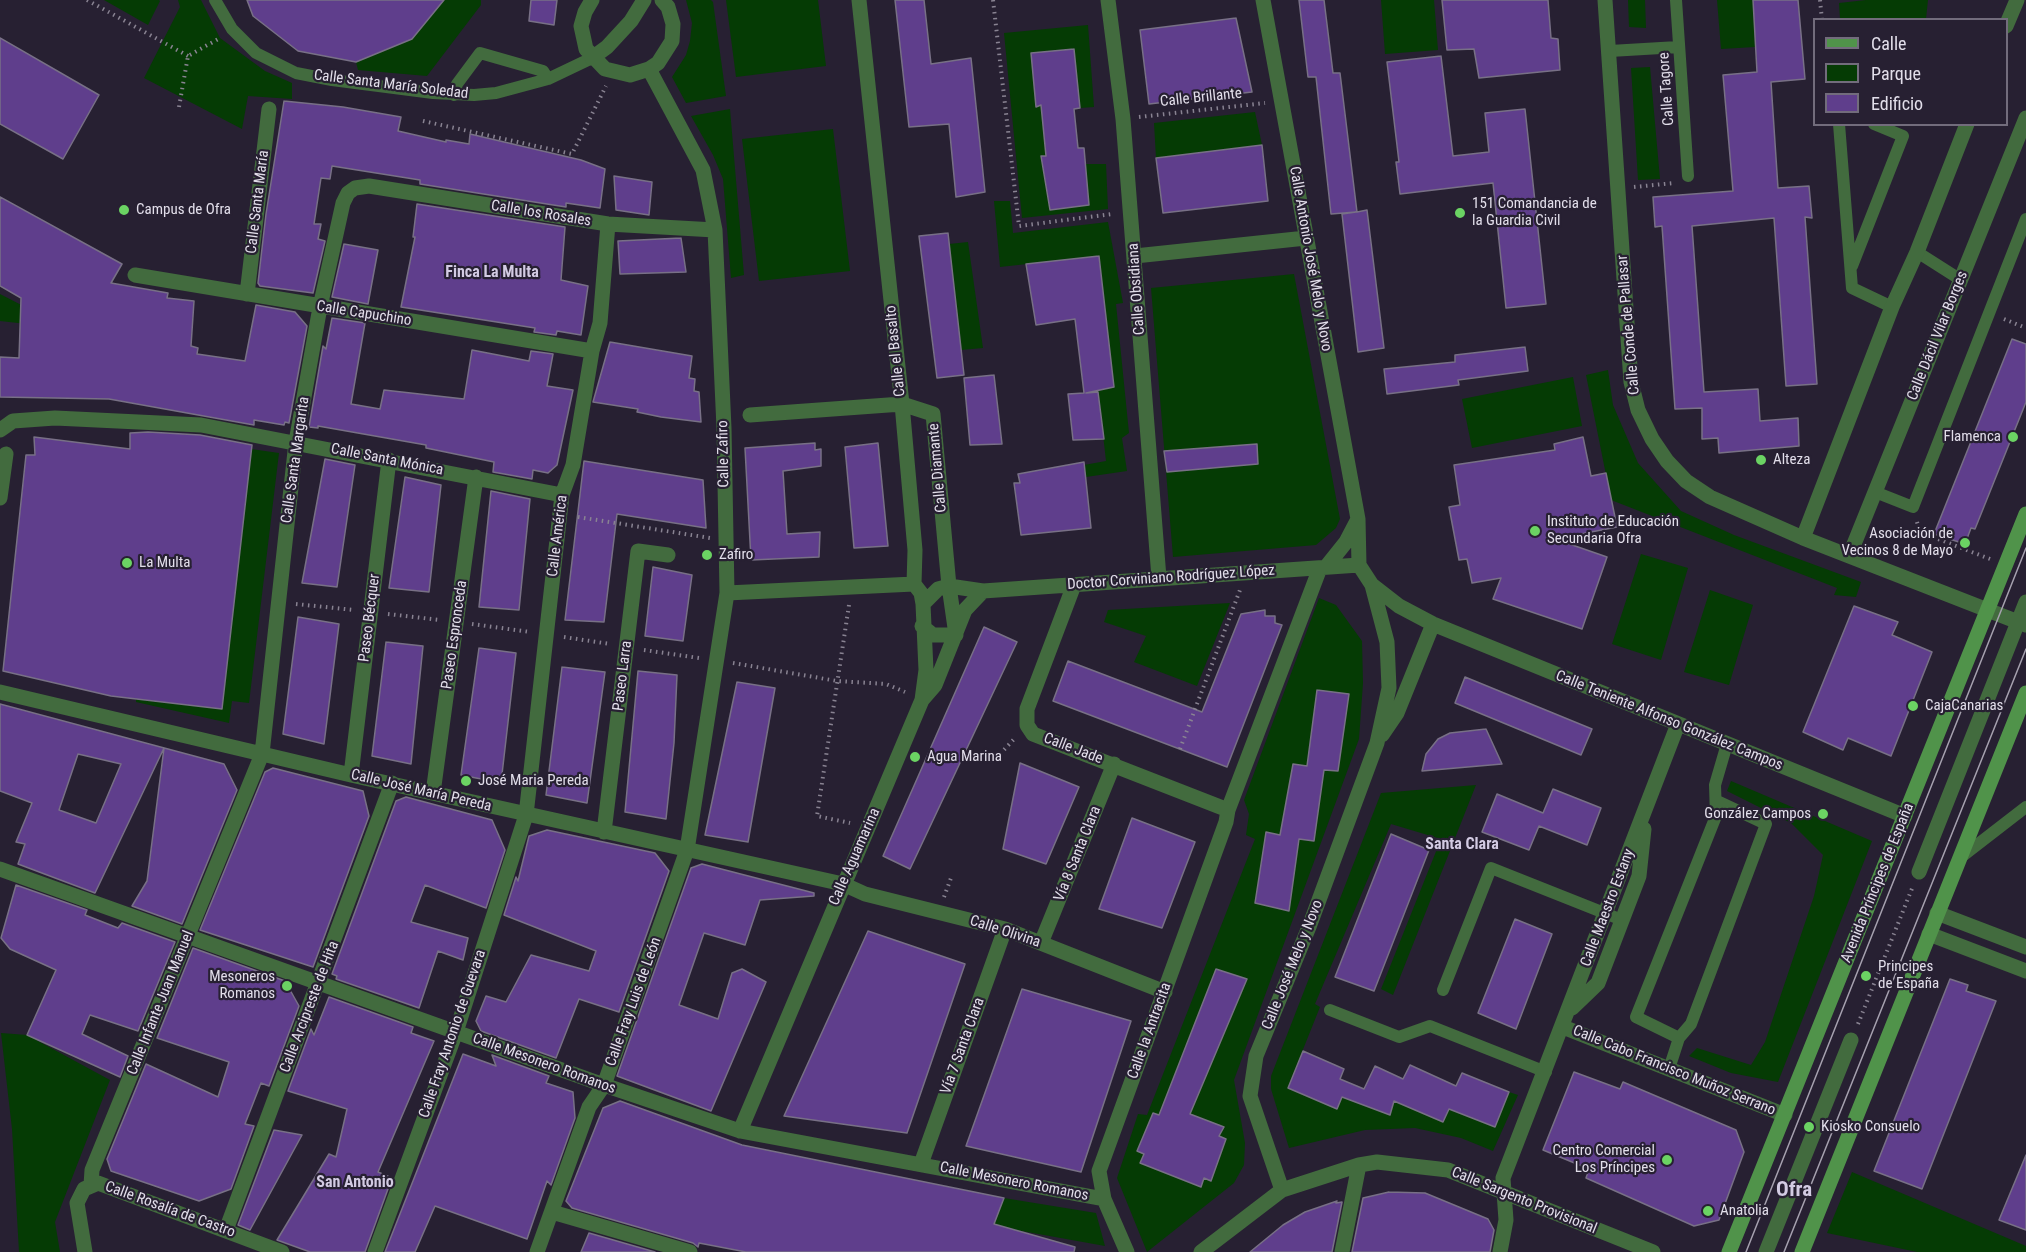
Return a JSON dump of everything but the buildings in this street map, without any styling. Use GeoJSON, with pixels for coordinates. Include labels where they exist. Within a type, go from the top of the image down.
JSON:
{"type":"FeatureCollection","features":[{"type":"Feature","properties":{"kind":"main road","name":"Avenida Príncipes de España"},"geometry":{"type":"LineString","coordinates":[[1729,1252],[2026,514]]}},
{"type":"Feature","properties":{"kind":"main road"},"geometry":{"type":"LineString","coordinates":[[1802,1252],[2026,693]]}},
{"type":"Feature","properties":{"kind":"street"},"geometry":{"type":"LineString","coordinates":[[592,0],[581,26],[586,49],[598,65],[613,72],[630,75],[649,69],[665,56],[672,41],[673,24],[662,0]]}},
{"type":"Feature","properties":{"kind":"street","name":"Calle Santa María Soledad"},"geometry":{"type":"LineString","coordinates":[[592,58],[607,47],[631,21],[644,0]]}},
{"type":"Feature","properties":{"kind":"street","name":"Calle el Basalto"},"geometry":{"type":"LineString","coordinates":[[859,0],[902,404],[915,550],[914,584],[921,592],[923,604],[922,626],[926,670],[922,700]]}},
{"type":"Feature","properties":{"kind":"street","name":"Calle Obsidiana"},"geometry":{"type":"LineString","coordinates":[[1108,0],[1123,119],[1159,578]]}},
{"type":"Feature","properties":{"kind":"street","name":"Calle Antonio José Melo y Novo"},"geometry":{"type":"LineString","coordinates":[[1263,0],[1358,519],[1359,565]]}},
{"type":"Feature","properties":{"kind":"street","name":"Calle Conde de Pallasar"},"geometry":{"type":"LineString","coordinates":[[1605,0],[1631,382],[1638,410],[1652,439],[1667,461],[1686,481],[1710,497],[1803,538],[1850,554],[2022,624]]}},
{"type":"Feature","properties":{"kind":"street"},"geometry":{"type":"LineString","coordinates":[[2008,23],[2017,0]]}},
{"type":"Feature","properties":{"kind":"street","name":"Calle Zafiro"},"geometry":{"type":"LineString","coordinates":[[649,69],[703,170],[715,230],[727,592],[687,850]]}},
{"type":"Feature","properties":{"kind":"street","name":"Calle Santa María"},"geometry":{"type":"LineString","coordinates":[[247,294],[269,109]]}},
{"type":"Feature","properties":{"kind":"street","name":"Calle Dácil Vilar Borges"},"geometry":{"type":"LineString","coordinates":[[1850,554],[2026,118]]}},
{"type":"Feature","properties":{"kind":"street"},"geometry":{"type":"LineString","coordinates":[[1803,538],[1892,307],[1917,252],[1966,126]]}},
{"type":"Feature","properties":{"kind":"street","name":"Calle los Rosales"},"geometry":{"type":"LineString","coordinates":[[369,186],[608,224],[715,230]]}},
{"type":"Feature","properties":{"kind":"street","name":"Calle Santa Margarita"},"geometry":{"type":"LineString","coordinates":[[262,754],[296,442],[320,307],[348,193],[355,188],[369,186]]}},
{"type":"Feature","properties":{"kind":"street","name":"Calle América"},"geometry":{"type":"LineString","coordinates":[[526,815],[562,495],[573,465],[592,351],[600,323],[608,224]]}},
{"type":"Feature","properties":{"kind":"street"},"geometry":{"type":"LineString","coordinates":[[1135,256],[1306,238]]}},
{"type":"Feature","properties":{"kind":"street","name":"Calle Capuchino"},"geometry":{"type":"LineString","coordinates":[[135,274],[320,307],[592,351]]}},
{"type":"Feature","properties":{"kind":"street","name":"Calle Diamante"},"geometry":{"type":"LineString","coordinates":[[750,415],[902,404],[933,414],[949,586],[956,635]]}},
{"type":"Feature","properties":{"kind":"street","name":"Calle Santa Mónica"},"geometry":{"type":"LineString","coordinates":[[0,432],[14,421],[66,418],[201,425],[562,495]]}},
{"type":"Feature","properties":{"kind":"street"},"geometry":{"type":"LineString","coordinates":[[0,432],[6,446],[0,498]]}},
{"type":"Feature","properties":{"kind":"street","name":"Paseo Bécquer"},"geometry":{"type":"LineString","coordinates":[[351,776],[389,460]]}},
{"type":"Feature","properties":{"kind":"street","name":"Paseo Espronceda"},"geometry":{"type":"LineString","coordinates":[[433,793],[476,477]]}},
{"type":"Feature","properties":{"kind":"street"},"geometry":{"type":"LineString","coordinates":[[1323,568],[1346,542],[1358,519]]}},
{"type":"Feature","properties":{"kind":"street","name":"Paseo Larra"},"geometry":{"type":"LineString","coordinates":[[604,832],[638,551],[668,555]]}},
{"type":"Feature","properties":{"kind":"street"},"geometry":{"type":"LineString","coordinates":[[1359,565],[1372,585],[1387,642],[1389,688],[1377,743]]}},
{"type":"Feature","properties":{"kind":"street","name":"Doctor Corviniano Rodríguez López"},"geometry":{"type":"LineString","coordinates":[[949,586],[983,591],[1359,565]]}},
{"type":"Feature","properties":{"kind":"street","name":"Calle la Antracita"},"geometry":{"type":"LineString","coordinates":[[1127,1252],[1104,1199],[1100,1171],[1226,822],[1228,810],[1323,568]]}},
{"type":"Feature","properties":{"kind":"street"},"geometry":{"type":"LineString","coordinates":[[727,592],[914,584]]}},
{"type":"Feature","properties":{"kind":"street","name":"Calle Jade"},"geometry":{"type":"LineString","coordinates":[[1074,585],[1027,709],[1027,725],[1033,734],[1228,810]]}},
{"type":"Feature","properties":{"kind":"street","name":"Calle Teniente Alfonso González Campos"},"geometry":{"type":"LineString","coordinates":[[1372,585],[1399,606],[1433,624],[1905,816]]}},
{"type":"Feature","properties":{"kind":"street"},"geometry":{"type":"LineString","coordinates":[[923,604],[938,589],[949,586]]}},
{"type":"Feature","properties":{"kind":"street","name":"Calle Aguamarina"},"geometry":{"type":"LineString","coordinates":[[740,1131],[922,700],[935,685],[965,610],[983,591]]}},
{"type":"Feature","properties":{"kind":"street"},"geometry":{"type":"LineString","coordinates":[[1919,872],[2022,624],[2026,602]]}},
{"type":"Feature","properties":{"kind":"street"},"geometry":{"type":"LineString","coordinates":[[1377,743],[1397,714],[1433,624]]}},
{"type":"Feature","properties":{"kind":"street"},"geometry":{"type":"LineString","coordinates":[[922,626],[933,635],[956,635]]}},
{"type":"Feature","properties":{"kind":"street","name":"Calle José María Pereda"},"geometry":{"type":"LineString","coordinates":[[0,692],[351,776],[392,783],[526,815],[843,884]]}},
{"type":"Feature","properties":{"kind":"street","name":"Calle Maestro Estany"},"geometry":{"type":"LineString","coordinates":[[1500,1252],[1506,1220],[1503,1178],[1546,1072],[1678,724]]}},
{"type":"Feature","properties":{"kind":"street","name":"Calle José Melo y Novo"},"geometry":{"type":"LineString","coordinates":[[1282,1190],[1250,1096],[1256,1056],[1309,927],[1377,743]]}},
{"type":"Feature","properties":{"kind":"street","name":"Calle Infante Juan Manuel"},"geometry":{"type":"LineString","coordinates":[[85,1252],[77,1203],[84,1189],[91,1185],[92,1170],[262,754]]}},
{"type":"Feature","properties":{"kind":"street","name":"Vía 8 Santa Clara"},"geometry":{"type":"LineString","coordinates":[[1041,943],[1114,764]]}},
{"type":"Feature","properties":{"kind":"street","name":"Calle Arcipreste de Hita"},"geometry":{"type":"LineString","coordinates":[[226,1230],[392,783]]}},
{"type":"Feature","properties":{"kind":"street","name":"Calle Maestro Estany"},"geometry":{"type":"LineString","coordinates":[[1569,1011],[1598,983],[1639,876],[1647,805]]}},
{"type":"Feature","properties":{"kind":"street","name":"Calle Fray Antonio de Guevara"},"geometry":{"type":"LineString","coordinates":[[375,1252],[456,1032],[526,815]]}},
{"type":"Feature","properties":{"kind":"street","name":"Calle Fray Luis de León"},"geometry":{"type":"LineString","coordinates":[[537,1252],[589,1107],[604,1085],[687,850]]}},
{"type":"Feature","properties":{"kind":"street","name":"Calle Mesonero Romanos"},"geometry":{"type":"LineString","coordinates":[[0,869],[604,1085],[740,1131],[1104,1199]]}},
{"type":"Feature","properties":{"kind":"street","name":"Calle Olivina"},"geometry":{"type":"LineString","coordinates":[[843,884],[865,894],[1005,929],[1165,992]]}},
{"type":"Feature","properties":{"kind":"street"},"geometry":{"type":"LineString","coordinates":[[1937,913],[2026,947]]}},
{"type":"Feature","properties":{"kind":"street","name":"Vía 7 Santa Clara"},"geometry":{"type":"LineString","coordinates":[[921,1164],[1005,929]]}},
{"type":"Feature","properties":{"kind":"street"},"geometry":{"type":"LineString","coordinates":[[1929,934],[2026,971]]}},
{"type":"Feature","properties":{"kind":"street","name":"Calle Cabo Francisco Muñoz Serrano"},"geometry":{"type":"LineString","coordinates":[[1563,1027],[1785,1115]]}},
{"type":"Feature","properties":{"kind":"street"},"geometry":{"type":"LineString","coordinates":[[1766,1252],[1851,1040]]}},
{"type":"Feature","properties":{"kind":"street","name":"Calle Sargento Provisional"},"geometry":{"type":"LineString","coordinates":[[1202,1252],[1282,1190],[1359,1164],[1377,1162],[1407,1163],[1448,1170],[1651,1251]]}},
{"type":"Feature","properties":{"kind":"street"},"geometry":{"type":"LineString","coordinates":[[1342,1252],[1359,1164]]}},
{"type":"Feature","properties":{"kind":"street","name":"Calle Rosalía de Castro"},"geometry":{"type":"LineString","coordinates":[[91,1185],[109,1185],[282,1252]]}},
{"type":"Feature","properties":{"kind":"street"},"geometry":{"type":"LineString","coordinates":[[552,1212],[690,1252]]}},
{"type":"Feature","properties":{"kind":"lane","name":"Calle Santa María Soledad"},"geometry":{"type":"LineString","coordinates":[[215,0],[232,29],[256,53],[280,67],[332,80],[454,94],[496,93],[548,79],[592,58]]}},
{"type":"Feature","properties":{"kind":"lane","name":"Calle Tagore"},"geometry":{"type":"LineString","coordinates":[[1676,0],[1688,176]]}},
{"type":"Feature","properties":{"kind":"lane"},"geometry":{"type":"LineString","coordinates":[[1610,51],[1678,47]]}},
{"type":"Feature","properties":{"kind":"lane"},"geometry":{"type":"LineString","coordinates":[[454,94],[457,84],[480,53],[543,70],[548,79]]}},
{"type":"Feature","properties":{"kind":"lane"},"geometry":{"type":"LineString","coordinates":[[1839,126],[1852,288],[1892,307]]}},
{"type":"Feature","properties":{"kind":"lane"},"geometry":{"type":"LineString","coordinates":[[1851,270],[1903,136],[1879,126]]}},
{"type":"Feature","properties":{"kind":"lane"},"geometry":{"type":"LineString","coordinates":[[1875,492],[1913,507],[2026,219]]}},
{"type":"Feature","properties":{"kind":"lane"},"geometry":{"type":"LineString","coordinates":[[1917,252],[1961,280]]}},
{"type":"Feature","properties":{"kind":"lane"},"geometry":{"type":"LineString","coordinates":[[1679,1038],[1636,1017],[1716,816],[1715,785],[1727,744]]}},
{"type":"Feature","properties":{"kind":"lane"},"geometry":{"type":"LineString","coordinates":[[1669,1069],[1679,1038],[1690,1024],[1766,824],[1717,801]]}},
{"type":"Feature","properties":{"kind":"lane"},"geometry":{"type":"LineString","coordinates":[[1959,859],[2026,807]]}},
{"type":"Feature","properties":{"kind":"lane"},"geometry":{"type":"LineString","coordinates":[[1443,990],[1491,868],[1622,920]]}},
{"type":"Feature","properties":{"kind":"lane"},"geometry":{"type":"LineString","coordinates":[[1330,1010],[1399,1037],[1430,1026],[1546,1072]]}},
{"type":"Feature","properties":{"kind":"path"},"geometry":{"type":"LineString","coordinates":[[87,0],[188,56]]}},
{"type":"Feature","properties":{"kind":"path"},"geometry":{"type":"LineString","coordinates":[[993,0],[1019,226],[1131,212]]}},
{"type":"Feature","properties":{"kind":"path"},"geometry":{"type":"LineString","coordinates":[[1820,0],[1822,18]]}},
{"type":"Feature","properties":{"kind":"path"},"geometry":{"type":"LineString","coordinates":[[188,56],[209,45]]}},
{"type":"Feature","properties":{"kind":"path"},"geometry":{"type":"LineString","coordinates":[[179,107],[188,56]]}},
{"type":"Feature","properties":{"kind":"path"},"geometry":{"type":"LineString","coordinates":[[423,121],[572,154],[613,72]]}},
{"type":"Feature","properties":{"kind":"path","name":"Calle Brillante"},"geometry":{"type":"LineString","coordinates":[[1123,119],[1281,101]]}},
{"type":"Feature","properties":{"kind":"path"},"geometry":{"type":"LineString","coordinates":[[1618,188],[1682,183],[1688,176]]}},
{"type":"Feature","properties":{"kind":"path"},"geometry":{"type":"LineString","coordinates":[[1913,507],[1920,532],[1998,562]]}},
{"type":"Feature","properties":{"kind":"path"},"geometry":{"type":"LineString","coordinates":[[560,514],[726,540]]}},
{"type":"Feature","properties":{"kind":"path"},"geometry":{"type":"LineString","coordinates":[[1180,749],[1247,573]]}},
{"type":"Feature","properties":{"kind":"path"},"geometry":{"type":"LineString","coordinates":[[852,586],[817,816],[869,828]]}},
{"type":"Feature","properties":{"kind":"path"},"geometry":{"type":"LineString","coordinates":[[278,602],[546,634],[837,681],[886,684],[922,700]]}},
{"type":"Feature","properties":{"kind":"path"},"geometry":{"type":"LineString","coordinates":[[1851,1040],[1919,872]]}},
{"type":"Feature","properties":{"kind":"green space"},"geometry":{"type":"Polygon","coordinates":[[[104,0],[159,0],[160,1],[148,25],[104,0]]]}},
{"type":"Feature","properties":{"kind":"green space"},"geometry":{"type":"Polygon","coordinates":[[[178,0],[201,0],[220,38],[265,71],[292,83],[292,99],[248,96],[242,129],[144,78],[180,7],[178,0]]]}},
{"type":"Feature","properties":{"kind":"green space"},"geometry":{"type":"Polygon","coordinates":[[[444,0],[481,0],[481,5],[427,76],[358,70],[356,62],[412,39],[444,0]]]}},
{"type":"Feature","properties":{"kind":"green space"},"geometry":{"type":"Polygon","coordinates":[[[686,0],[711,0],[713,2],[726,96],[686,103],[672,77],[686,55],[690,41],[692,23],[686,0]]]}},
{"type":"Feature","properties":{"kind":"green space"},"geometry":{"type":"Polygon","coordinates":[[[726,0],[818,0],[826,66],[736,77],[726,0]]]}},
{"type":"Feature","properties":{"kind":"green space"},"geometry":{"type":"Polygon","coordinates":[[[1381,0],[1434,0],[1438,50],[1385,54],[1381,0]]]}},
{"type":"Feature","properties":{"kind":"green space"},"geometry":{"type":"Polygon","coordinates":[[[1628,0],[1645,0],[1646,28],[1629,27],[1628,0]]]}},
{"type":"Feature","properties":{"kind":"green space"},"geometry":{"type":"Polygon","coordinates":[[[1717,0],[1753,0],[1755,47],[1721,49],[1717,0]]]}},
{"type":"Feature","properties":{"kind":"green space"},"geometry":{"type":"Polygon","coordinates":[[[1866,0],[1928,0],[1926,18],[1840,18],[1839,3],[1866,0]]]}},
{"type":"Feature","properties":{"kind":"green space"},"geometry":{"type":"Polygon","coordinates":[[[1088,25],[1094,107],[1080,108],[1074,49],[1031,53],[1036,106],[1041,105],[1046,156],[1041,157],[1050,210],[1089,205],[1085,164],[1106,164],[1108,209],[1022,218],[1004,33],[1088,25]]]}},
{"type":"Feature","properties":{"kind":"green space"},"geometry":{"type":"Polygon","coordinates":[[[1650,67],[1660,179],[1638,180],[1631,68],[1650,67]]]}},
{"type":"Feature","properties":{"kind":"green space"},"geometry":{"type":"Polygon","coordinates":[[[730,109],[744,275],[731,278],[723,179],[713,155],[691,116],[730,109]]]}},
{"type":"Feature","properties":{"kind":"green space"},"geometry":{"type":"Polygon","coordinates":[[[1255,112],[1262,145],[1156,158],[1154,123],[1255,112]]]}},
{"type":"Feature","properties":{"kind":"green space"},"geometry":{"type":"Polygon","coordinates":[[[833,129],[850,271],[759,281],[742,139],[833,129]]]}},
{"type":"Feature","properties":{"kind":"green space"},"geometry":{"type":"Polygon","coordinates":[[[994,201],[1010,201],[1013,233],[1108,222],[1123,303],[1116,304],[1129,433],[1122,438],[1127,471],[1086,477],[1084,465],[1106,461],[1098,390],[1114,387],[1099,256],[1000,267],[994,201]]]}},
{"type":"Feature","properties":{"kind":"green space"},"geometry":{"type":"Polygon","coordinates":[[[968,242],[983,348],[961,350],[949,244],[968,242]]]}},
{"type":"Feature","properties":{"kind":"green space"},"geometry":{"type":"Polygon","coordinates":[[[1294,274],[1340,519],[1336,528],[1316,545],[1173,557],[1151,288],[1294,274]]]}},
{"type":"Feature","properties":{"kind":"green space"},"geometry":{"type":"Polygon","coordinates":[[[0,294],[33,311],[27,324],[0,321],[0,294]]]}},
{"type":"Feature","properties":{"kind":"green space"},"geometry":{"type":"Polygon","coordinates":[[[1608,370],[1613,405],[1638,463],[1681,511],[1734,535],[1861,582],[1856,597],[1834,595],[1837,588],[1611,500],[1586,375],[1608,370]]]}},
{"type":"Feature","properties":{"kind":"green space"},"geometry":{"type":"Polygon","coordinates":[[[1573,377],[1582,426],[1472,448],[1462,399],[1573,377]]]}},
{"type":"Feature","properties":{"kind":"green space"},"geometry":{"type":"Polygon","coordinates":[[[251,449],[279,453],[249,703],[232,701],[229,723],[136,702],[136,699],[222,709],[251,449]]]}},
{"type":"Feature","properties":{"kind":"green space"},"geometry":{"type":"Polygon","coordinates":[[[1641,554],[1688,568],[1661,660],[1612,644],[1641,554]]]}},
{"type":"Feature","properties":{"kind":"green space"},"geometry":{"type":"Polygon","coordinates":[[[1710,590],[1753,605],[1729,685],[1684,672],[1710,590]]]}},
{"type":"Feature","properties":{"kind":"green space"},"geometry":{"type":"Polygon","coordinates":[[[1319,598],[1336,605],[1362,641],[1363,683],[1359,739],[1234,1080],[1245,1143],[1244,1165],[1234,1183],[1147,1252],[1117,1178],[1138,1114],[1147,1115],[1255,839],[1246,835],[1249,814],[1244,800],[1319,598]]]}},
{"type":"Feature","properties":{"kind":"green space"},"geometry":{"type":"Polygon","coordinates":[[[1230,603],[1197,686],[1134,662],[1146,636],[1104,622],[1108,610],[1230,603]]]}},
{"type":"Feature","properties":{"kind":"green space"},"geometry":{"type":"Polygon","coordinates":[[[1731,781],[1872,841],[1778,1082],[1731,1073],[1689,1056],[1697,1048],[1751,1065],[1765,1042],[1814,896],[1823,855],[1791,823],[1727,791],[1731,781]]]}},
{"type":"Feature","properties":{"kind":"green space"},"geometry":{"type":"Polygon","coordinates":[[[1476,785],[1393,995],[1381,989],[1441,839],[1391,824],[1315,1004],[1320,1007],[1288,1087],[1342,1097],[1394,1101],[1509,1092],[1518,1095],[1493,1151],[1461,1138],[1415,1128],[1365,1130],[1289,1148],[1271,1089],[1271,1076],[1381,793],[1476,785]]]}},
{"type":"Feature","properties":{"kind":"green space"},"geometry":{"type":"Polygon","coordinates":[[[1,1033],[27,1035],[110,1080],[55,1222],[60,1252],[19,1252],[12,1129],[1,1033]]]}},
{"type":"Feature","properties":{"kind":"green space"},"geometry":{"type":"Polygon","coordinates":[[[1852,1172],[2026,1246],[2026,1252],[1917,1252],[1827,1233],[1852,1172]]]}},
{"type":"Feature","properties":{"kind":"green space"},"geometry":{"type":"Polygon","coordinates":[[[1004,1198],[1096,1213],[1105,1246],[994,1226],[1004,1198]]]}},
{"type":"Feature","properties":{"kind":"tram line"},"geometry":{"type":"LineString","coordinates":[[1746,1252],[2026,548]]}},
{"type":"Feature","properties":{"kind":"tram line"},"geometry":{"type":"LineString","coordinates":[[1784,1252],[2026,649]]}},
{"type":"Feature","properties":{"kind":"place","name":"Campus de Ofra"},"geometry":{"type":"Point","coordinates":[124,210]}},
{"type":"Feature","properties":{"kind":"place","name":"151 Comandancia de la Guardia Civil"},"geometry":{"type":"Point","coordinates":[1460,213]}},
{"type":"Feature","properties":{"kind":"place","name":"Flamenca"},"geometry":{"type":"Point","coordinates":[2013,437]}},
{"type":"Feature","properties":{"kind":"place","name":"Alteza"},"geometry":{"type":"Point","coordinates":[1761,460]}},
{"type":"Feature","properties":{"kind":"place","name":"Instituto de Educación Secundaria Ofra"},"geometry":{"type":"Point","coordinates":[1535,531]}},
{"type":"Feature","properties":{"kind":"place","name":"Asociación de Vecinos 8 de Mayo"},"geometry":{"type":"Point","coordinates":[1965,543]}},
{"type":"Feature","properties":{"kind":"place","name":"Zafiro"},"geometry":{"type":"Point","coordinates":[707,555]}},
{"type":"Feature","properties":{"kind":"place","name":"La Multa"},"geometry":{"type":"Point","coordinates":[127,563]}},
{"type":"Feature","properties":{"kind":"place","name":"CajaCanarias"},"geometry":{"type":"Point","coordinates":[1913,706]}},
{"type":"Feature","properties":{"kind":"place","name":"Agua Marina"},"geometry":{"type":"Point","coordinates":[915,757]}},
{"type":"Feature","properties":{"kind":"place","name":"José Maria Pereda"},"geometry":{"type":"Point","coordinates":[466,781]}},
{"type":"Feature","properties":{"kind":"place","name":"González Campos"},"geometry":{"type":"Point","coordinates":[1823,814]}},
{"type":"Feature","properties":{"kind":"place","name":"Principes de España"},"geometry":{"type":"Point","coordinates":[1866,976]}},
{"type":"Feature","properties":{"kind":"place","name":"Mesoneros Romanos"},"geometry":{"type":"Point","coordinates":[287,986]}},
{"type":"Feature","properties":{"kind":"place","name":"Kiosko Consuelo"},"geometry":{"type":"Point","coordinates":[1809,1127]}},
{"type":"Feature","properties":{"kind":"place","name":"Centro Comercial Los Príncipes"},"geometry":{"type":"Point","coordinates":[1667,1160]}},
{"type":"Feature","properties":{"kind":"place","name":"Anatolia"},"geometry":{"type":"Point","coordinates":[1708,1211]}},
{"type":"Feature","properties":{"kind":"district","name":"Finca La Multa"},"geometry":{"type":"Point","coordinates":[492,273]}},
{"type":"Feature","properties":{"kind":"district","name":"Santa Clara"},"geometry":{"type":"Point","coordinates":[1462,845]}},
{"type":"Feature","properties":{"kind":"district","name":"San Antonio"},"geometry":{"type":"Point","coordinates":[355,1183]}},
{"type":"Feature","properties":{"kind":"district","name":"Ofra"},"geometry":{"type":"Point","coordinates":[1794,1191]}}]}
